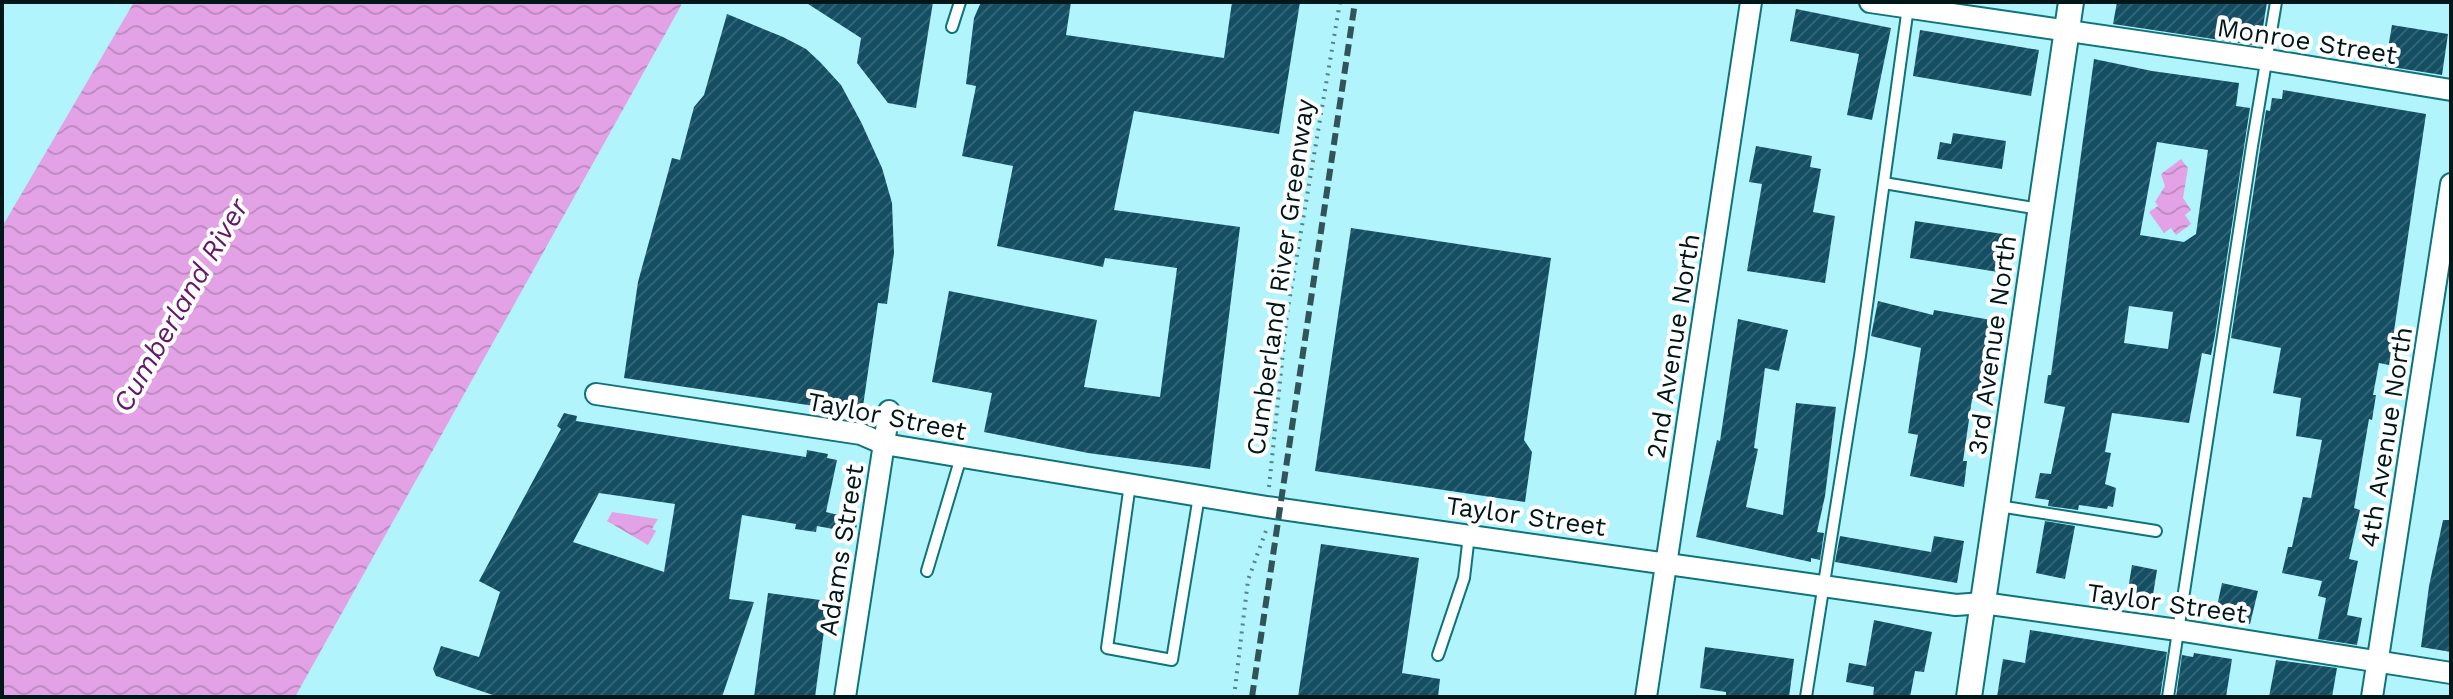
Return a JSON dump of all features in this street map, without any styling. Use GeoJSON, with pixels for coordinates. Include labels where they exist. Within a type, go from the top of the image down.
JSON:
{"type":"FeatureCollection","features":[{"type":"Feature","properties":{"kind":"street","name":"2nd Avenue North"},"geometry":{"type":"LineString","coordinates":[[1646,697],[1751,2]]}},
{"type":"Feature","properties":{"kind":"street","name":"Monroe Street"},"geometry":{"type":"LineString","coordinates":[[1870,2],[1909,5],[2067,33],[2268,60],[2451,90]]}},
{"type":"Feature","properties":{"kind":"street","name":"3rd Avenue North"},"geometry":{"type":"LineString","coordinates":[[1969,697],[2071,2]]}},
{"type":"Feature","properties":{"kind":"street","name":"4th Avenue North"},"geometry":{"type":"LineString","coordinates":[[2372,697],[2451,184]]}},
{"type":"Feature","properties":{"kind":"street","name":"Taylor Street"},"geometry":{"type":"LineString","coordinates":[[596,394],[861,434],[884,444],[1267,507],[1956,605],[1983,603],[2178,630],[2451,673]]}},
{"type":"Feature","properties":{"kind":"street","name":"Adams Street"},"geometry":{"type":"LineString","coordinates":[[845,697],[889,411]]}},
{"type":"Feature","properties":{"kind":"lane"},"geometry":{"type":"LineString","coordinates":[[952,27],[960,2]]}},
{"type":"Feature","properties":{"kind":"lane"},"geometry":{"type":"LineString","coordinates":[[2168,697],[2276,2]]}},
{"type":"Feature","properties":{"kind":"lane"},"geometry":{"type":"LineString","coordinates":[[1806,697],[1909,5]]}},
{"type":"Feature","properties":{"kind":"lane"},"geometry":{"type":"LineString","coordinates":[[1884,183],[2041,209]]}},
{"type":"Feature","properties":{"kind":"lane"},"geometry":{"type":"LineString","coordinates":[[927,571],[961,457]]}},
{"type":"Feature","properties":{"kind":"lane"},"geometry":{"type":"LineString","coordinates":[[1130,484],[1107,648],[1172,660],[1199,496]]}},
{"type":"Feature","properties":{"kind":"lane"},"geometry":{"type":"LineString","coordinates":[[1997,505],[2156,531]]}},
{"type":"Feature","properties":{"kind":"lane"},"geometry":{"type":"LineString","coordinates":[[1438,655],[1464,578],[1469,535]]}},
{"type":"Feature","properties":{"kind":"path","name":"Cumberland River Greenway"},"geometry":{"type":"LineString","coordinates":[[1234,697],[1248,580],[1267,532],[1287,314],[1340,2]]}},
{"type":"Feature","properties":{"kind":"water","name":"Cumberland River"},"geometry":{"type":"Polygon","coordinates":[[[134,2],[683,2],[295,697],[2,697],[2,227],[134,2]]]}},
{"type":"Feature","properties":{"kind":"water"},"geometry":{"type":"Polygon","coordinates":[[[2181,159],[2188,168],[2183,198],[2191,210],[2185,215],[2191,224],[2176,235],[2171,228],[2164,233],[2149,212],[2158,206],[2155,202],[2165,186],[2161,174],[2181,159]]]}},
{"type":"Feature","properties":{"kind":"water"},"geometry":{"type":"Polygon","coordinates":[[[612,512],[658,519],[652,529],[656,531],[648,545],[607,521],[612,512]]]}},
{"type":"Feature","properties":{"kind":"building"},"geometry":{"type":"Polygon","coordinates":[[[805,2],[933,2],[916,108],[888,103],[857,63],[861,38],[805,2]]]}},
{"type":"Feature","properties":{"kind":"building"},"geometry":{"type":"Polygon","coordinates":[[[981,2],[1071,2],[1066,35],[1224,58],[1232,2],[1300,2],[1279,134],[1134,111],[1114,210],[1240,227],[1210,469],[1088,453],[984,432],[992,393],[932,382],[949,291],[1097,320],[1084,387],[1160,397],[1177,268],[1105,258],[1103,267],[997,246],[1013,166],[962,156],[976,86],[966,84],[974,18],[981,2]]]}},
{"type":"Feature","properties":{"kind":"building"},"geometry":{"type":"Polygon","coordinates":[[[2117,2],[2267,2],[2260,46],[2113,24],[2117,2]]]}},
{"type":"Feature","properties":{"kind":"building"},"geometry":{"type":"Polygon","coordinates":[[[1796,9],[1891,28],[1872,120],[1847,115],[1859,54],[1790,41],[1796,9]]]}},
{"type":"Feature","properties":{"kind":"building"},"geometry":{"type":"Polygon","coordinates":[[[727,14],[783,37],[806,49],[820,62],[841,85],[882,168],[892,203],[894,253],[887,304],[878,303],[862,413],[624,378],[638,282],[672,158],[680,160],[694,107],[704,95],[727,14]]]}},
{"type":"Feature","properties":{"kind":"building"},"geometry":{"type":"Polygon","coordinates":[[[2392,25],[2448,34],[2442,75],[2385,66],[2392,25]]]}},
{"type":"Feature","properties":{"kind":"building"},"geometry":{"type":"Polygon","coordinates":[[[1920,30],[2039,50],[2031,96],[1913,76],[1920,30]]]}},
{"type":"Feature","properties":{"kind":"building"},"geometry":{"type":"Polygon","coordinates":[[[2094,59],[2239,83],[2236,106],[2250,108],[2211,355],[2202,353],[2189,423],[2112,413],[2105,452],[2111,453],[2105,484],[2116,488],[2113,507],[2079,505],[2078,510],[2048,506],[2049,500],[2035,498],[2040,473],[2051,474],[2065,407],[2044,403],[2048,375],[2051,375],[2094,59]],[[2157,142],[2140,235],[2184,242],[2196,234],[2208,150],[2157,142]],[[2129,306],[2124,343],[2168,349],[2173,312],[2129,306]]]}},
{"type":"Feature","properties":{"kind":"building"},"geometry":{"type":"Polygon","coordinates":[[[2283,90],[2426,114],[2389,365],[2379,363],[2372,420],[2369,419],[2354,508],[2360,510],[2349,559],[2358,561],[2347,615],[2362,618],[2357,645],[2318,639],[2326,598],[2318,596],[2322,581],[2282,573],[2288,547],[2292,547],[2303,497],[2311,498],[2322,440],[2296,436],[2301,398],[2273,393],[2281,348],[2231,338],[2266,110],[2270,111],[2272,98],[2282,99],[2283,90]]]}},
{"type":"Feature","properties":{"kind":"building"},"geometry":{"type":"Polygon","coordinates":[[[1953,133],[2006,141],[2002,169],[1937,159],[1940,142],[1951,144],[1953,133]]]}},
{"type":"Feature","properties":{"kind":"building"},"geometry":{"type":"Polygon","coordinates":[[[1756,146],[1812,156],[1810,167],[1821,169],[1813,212],[1835,216],[1825,283],[1747,271],[1762,184],[1749,182],[1756,146]]]}},
{"type":"Feature","properties":{"kind":"building"},"geometry":{"type":"Polygon","coordinates":[[[1915,221],[2003,234],[1998,272],[1910,258],[1915,221]]]}},
{"type":"Feature","properties":{"kind":"building"},"geometry":{"type":"Polygon","coordinates":[[[1351,228],[1551,258],[1524,440],[1532,452],[1525,502],[1315,471],[1351,228]]]}},
{"type":"Feature","properties":{"kind":"building"},"geometry":{"type":"Polygon","coordinates":[[[1878,301],[1933,315],[1934,310],[1991,320],[1979,399],[1972,399],[1963,461],[1967,461],[1964,487],[1910,476],[1918,435],[1908,433],[1921,348],[1871,336],[1878,301]]]}},
{"type":"Feature","properties":{"kind":"building"},"geometry":{"type":"Polygon","coordinates":[[[1738,319],[1788,330],[1779,371],[1765,368],[1754,448],[1758,449],[1746,507],[1783,515],[1796,403],[1836,407],[1825,496],[1817,532],[1824,533],[1820,560],[1811,558],[1811,562],[1696,537],[1717,440],[1720,441],[1738,319]]]}},
{"type":"Feature","properties":{"kind":"building"},"geometry":{"type":"Polygon","coordinates":[[[564,413],[577,416],[576,421],[806,457],[807,450],[828,454],[827,458],[837,460],[826,512],[858,520],[855,533],[817,526],[816,532],[795,529],[796,524],[742,515],[729,599],[754,602],[722,697],[499,697],[436,676],[433,669],[441,646],[479,657],[500,592],[479,581],[561,429],[557,426],[564,413]],[[599,493],[573,542],[664,572],[675,504],[599,493]]]}},
{"type":"Feature","properties":{"kind":"building"},"geometry":{"type":"Polygon","coordinates":[[[2443,520],[2451,520],[2451,652],[2421,647],[2429,586],[2443,520]]]}},
{"type":"Feature","properties":{"kind":"building"},"geometry":{"type":"Polygon","coordinates":[[[2045,521],[2075,526],[2065,579],[2036,573],[2045,521]]]}},
{"type":"Feature","properties":{"kind":"building"},"geometry":{"type":"Polygon","coordinates":[[[1840,536],[1931,552],[1934,536],[1964,541],[1957,583],[1835,562],[1840,536]]]}},
{"type":"Feature","properties":{"kind":"building"},"geometry":{"type":"Polygon","coordinates":[[[1321,544],[1419,558],[1402,673],[1440,679],[1438,697],[1298,697],[1321,544]]]}},
{"type":"Feature","properties":{"kind":"building"},"geometry":{"type":"Polygon","coordinates":[[[2132,565],[2157,570],[2151,607],[2126,602],[2132,565]]]}},
{"type":"Feature","properties":{"kind":"building"},"geometry":{"type":"Polygon","coordinates":[[[2222,583],[2258,591],[2250,624],[2215,616],[2222,583]]]}},
{"type":"Feature","properties":{"kind":"building"},"geometry":{"type":"Polygon","coordinates":[[[768,593],[828,601],[815,697],[754,697],[768,593]]]}},
{"type":"Feature","properties":{"kind":"building"},"geometry":{"type":"Polygon","coordinates":[[[1874,620],[1932,632],[1924,672],[1915,671],[1910,697],[1873,697],[1874,687],[1846,682],[1849,663],[1866,666],[1874,620]]]}},
{"type":"Feature","properties":{"kind":"building"},"geometry":{"type":"Polygon","coordinates":[[[2030,630],[2167,652],[2160,697],[1997,697],[2003,659],[2025,663],[2030,630]]]}},
{"type":"Feature","properties":{"kind":"building"},"geometry":{"type":"Polygon","coordinates":[[[1705,647],[1794,659],[1789,697],[1726,697],[1726,692],[1700,688],[1705,647]]]}},
{"type":"Feature","properties":{"kind":"building"},"geometry":{"type":"Polygon","coordinates":[[[2194,653],[2232,659],[2226,697],[2176,697],[2182,655],[2193,657],[2194,653]]]}},
{"type":"Feature","properties":{"kind":"building"},"geometry":{"type":"Polygon","coordinates":[[[2276,660],[2337,668],[2332,697],[2269,697],[2276,660]]]}},
{"type":"Feature","properties":{"kind":"railway"},"geometry":{"type":"LineString","coordinates":[[1252,697],[1355,2]]}}]}
